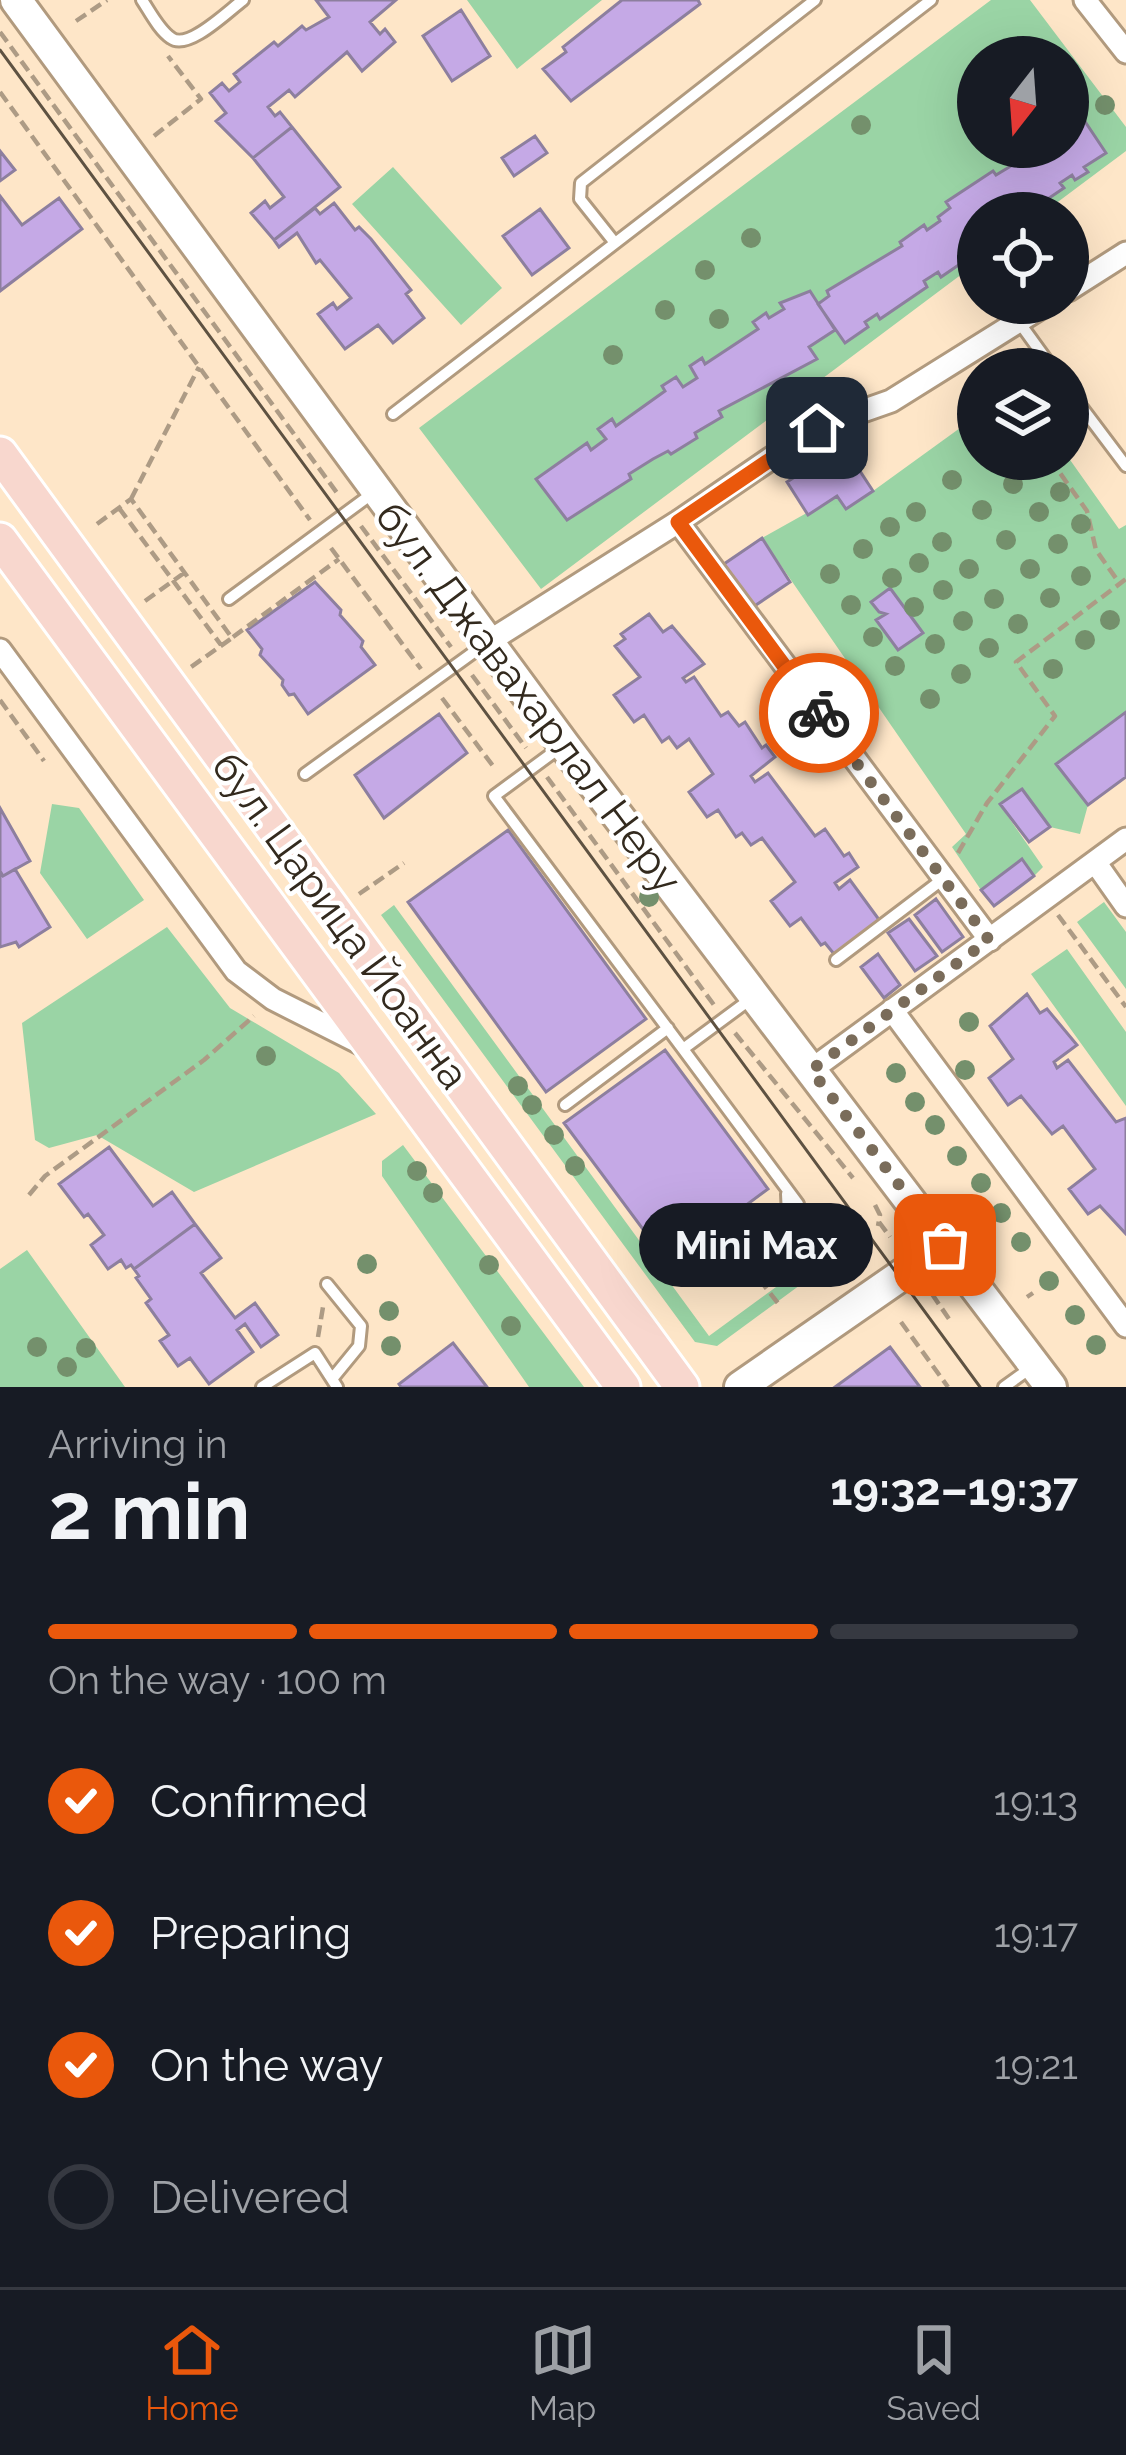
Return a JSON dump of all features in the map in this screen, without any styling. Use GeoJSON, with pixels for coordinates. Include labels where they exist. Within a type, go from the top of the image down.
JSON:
{"type":"FeatureCollection","features":[{"type":"Feature","properties":{"kind":"main road","name":"бул. Царица Йоанна"},"geometry":{"type":"LineString","coordinates":[[0,454],[682,1387]]}},
{"type":"Feature","properties":{"kind":"main road","name":"бул. Царица Йоанна"},"geometry":{"type":"LineString","coordinates":[[0,540],[623,1387]]}},
{"type":"Feature","properties":{"kind":"street","name":"бул. Джавахарлал Неру"},"geometry":{"type":"LineString","coordinates":[[16,0],[564,745],[1043,1376]]}},
{"type":"Feature","properties":{"kind":"street"},"geometry":{"type":"LineString","coordinates":[[1085,0],[1126,52]]}},
{"type":"Feature","properties":{"kind":"street"},"geometry":{"type":"LineString","coordinates":[[1089,277],[1126,253]]}},
{"type":"Feature","properties":{"kind":"street"},"geometry":{"type":"LineString","coordinates":[[488,642],[817,428],[891,401],[1015,324]]}},
{"type":"Feature","properties":{"kind":"street"},"geometry":{"type":"LineString","coordinates":[[678,522],[989,940]]}},
{"type":"Feature","properties":{"kind":"street"},"geometry":{"type":"LineString","coordinates":[[0,650],[236,971],[273,999],[375,1050]]}},
{"type":"Feature","properties":{"kind":"street"},"geometry":{"type":"LineString","coordinates":[[811,1070],[1126,839]]}},
{"type":"Feature","properties":{"kind":"street"},"geometry":{"type":"LineString","coordinates":[[1095,862],[1126,906]]}},
{"type":"Feature","properties":{"kind":"street"},"geometry":{"type":"LineString","coordinates":[[892,1010],[1126,1326]]}},
{"type":"Feature","properties":{"kind":"street"},"geometry":{"type":"LineString","coordinates":[[740,1387],[945,1245]]}},
{"type":"Feature","properties":{"kind":"lane"},"geometry":{"type":"LineString","coordinates":[[144,1],[169,38],[179,42],[191,40],[243,0]]}},
{"type":"Feature","properties":{"kind":"lane"},"geometry":{"type":"LineString","coordinates":[[615,244],[580,199],[581,183],[815,0]]}},
{"type":"Feature","properties":{"kind":"lane"},"geometry":{"type":"LineString","coordinates":[[394,414],[931,0]]}},
{"type":"Feature","properties":{"kind":"lane"},"geometry":{"type":"LineString","coordinates":[[1089,416],[1126,466]]}},
{"type":"Feature","properties":{"kind":"lane"},"geometry":{"type":"LineString","coordinates":[[230,598],[376,491]]}},
{"type":"Feature","properties":{"kind":"lane"},"geometry":{"type":"LineString","coordinates":[[305,774],[488,642]]}},
{"type":"Feature","properties":{"kind":"lane"},"geometry":{"type":"LineString","coordinates":[[564,745],[494,796],[787,1190]]}},
{"type":"Feature","properties":{"kind":"lane"},"geometry":{"type":"LineString","coordinates":[[836,960],[943,879]]}},
{"type":"Feature","properties":{"kind":"lane"},"geometry":{"type":"LineString","coordinates":[[682,1049],[755,997]]}},
{"type":"Feature","properties":{"kind":"lane"},"geometry":{"type":"LineString","coordinates":[[565,1105],[668,1028]]}},
{"type":"Feature","properties":{"kind":"lane"},"geometry":{"type":"LineString","coordinates":[[262,1387],[315,1353],[334,1383],[359,1346],[361,1326],[327,1284]]}},
{"type":"Feature","properties":{"kind":"lane"},"geometry":{"type":"LineString","coordinates":[[1004,1387],[1043,1376]]}},
{"type":"Feature","properties":{"kind":"path"},"geometry":{"type":"LineString","coordinates":[[76,20],[107,0]]}},
{"type":"Feature","properties":{"kind":"path"},"geometry":{"type":"LineString","coordinates":[[0,32],[724,1019],[877,1207],[878,1224],[890,1237]]}},
{"type":"Feature","properties":{"kind":"path"},"geometry":{"type":"LineString","coordinates":[[154,136],[201,99],[160,46]]}},
{"type":"Feature","properties":{"kind":"path"},"geometry":{"type":"LineString","coordinates":[[0,92],[508,786]]}},
{"type":"Feature","properties":{"kind":"path"},"geometry":{"type":"LineString","coordinates":[[97,524],[131,499],[199,367]]}},
{"type":"Feature","properties":{"kind":"path"},"geometry":{"type":"LineString","coordinates":[[943,879],[987,803],[1054,716],[1016,662],[1123,582],[1096,550],[1087,511],[1065,480]]}},
{"type":"Feature","properties":{"kind":"path"},"geometry":{"type":"LineString","coordinates":[[131,499],[232,638]]}},
{"type":"Feature","properties":{"kind":"path"},"geometry":{"type":"LineString","coordinates":[[119,508],[221,645]]}},
{"type":"Feature","properties":{"kind":"path"},"geometry":{"type":"LineString","coordinates":[[188,669],[339,559]]}},
{"type":"Feature","properties":{"kind":"path"},"geometry":{"type":"LineString","coordinates":[[142,603],[184,572]]}},
{"type":"Feature","properties":{"kind":"path"},"geometry":{"type":"LineString","coordinates":[[0,700],[44,760]]}},
{"type":"Feature","properties":{"kind":"path"},"geometry":{"type":"LineString","coordinates":[[355,896],[404,863]]}},
{"type":"Feature","properties":{"kind":"path"},"geometry":{"type":"LineString","coordinates":[[1046,899],[1126,1007]]}},
{"type":"Feature","properties":{"kind":"path"},"geometry":{"type":"LineString","coordinates":[[28,1195],[45,1176],[204,1060],[255,1016]]}},
{"type":"Feature","properties":{"kind":"path"},"geometry":{"type":"LineString","coordinates":[[831,1227],[850,1254],[856,1250]]}},
{"type":"Feature","properties":{"kind":"path"},"geometry":{"type":"LineString","coordinates":[[748,1265],[781,1306]]}},
{"type":"Feature","properties":{"kind":"path"},"geometry":{"type":"LineString","coordinates":[[315,1353],[327,1284]]}},
{"type":"Feature","properties":{"kind":"path"},"geometry":{"type":"LineString","coordinates":[[932,1294],[949,1319]]}},
{"type":"Feature","properties":{"kind":"path"},"geometry":{"type":"LineString","coordinates":[[901,1322],[948,1387]]}},
{"type":"Feature","properties":{"kind":"green space"},"geometry":{"type":"Polygon","coordinates":[[[467,0],[602,0],[517,69],[467,0]]]}},
{"type":"Feature","properties":{"kind":"green space"},"geometry":{"type":"Polygon","coordinates":[[[991,0],[1030,0],[1057,36],[957,36],[957,168],[1089,168],[1089,78],[1126,127],[1126,151],[1071,192],[957,192],[957,278],[541,589],[419,428],[991,0]]]}},
{"type":"Feature","properties":{"kind":"green space"},"geometry":{"type":"Polygon","coordinates":[[[393,167],[502,288],[461,325],[352,204],[393,167]]]}},
{"type":"Feature","properties":{"kind":"green space"},"geometry":{"type":"Polygon","coordinates":[[[957,430],[957,480],[1084,480],[1119,529],[1126,525],[1126,712],[1057,764],[1088,805],[1080,834],[1050,827],[1022,790],[1000,805],[1043,867],[1034,876],[1022,860],[981,890],[952,847],[966,834],[762,538],[837,496],[873,491],[957,430]]]}},
{"type":"Feature","properties":{"kind":"green space"},"geometry":{"type":"Polygon","coordinates":[[[52,804],[79,808],[144,900],[87,939],[40,873],[52,804]]]}},
{"type":"Feature","properties":{"kind":"green space"},"geometry":{"type":"Polygon","coordinates":[[[1104,902],[1126,932],[1126,989],[1077,922],[1104,902]]]}},
{"type":"Feature","properties":{"kind":"green space"},"geometry":{"type":"Polygon","coordinates":[[[394,905],[709,1336],[798,1271],[784,1251],[819,1225],[841,1255],[717,1346],[695,1342],[381,915],[394,905]]]}},
{"type":"Feature","properties":{"kind":"green space"},"geometry":{"type":"Polygon","coordinates":[[[167,927],[230,1008],[339,1073],[376,1114],[194,1192],[97,1135],[49,1148],[35,1140],[22,1023],[167,927]]]}},
{"type":"Feature","properties":{"kind":"green space"},"geometry":{"type":"Polygon","coordinates":[[[1067,949],[1126,1032],[1126,1106],[1031,974],[1067,949]]]}},
{"type":"Feature","properties":{"kind":"green space"},"geometry":{"type":"Polygon","coordinates":[[[403,1145],[584,1387],[529,1387],[382,1176],[382,1161],[403,1145]]]}},
{"type":"Feature","properties":{"kind":"green space"},"geometry":{"type":"Polygon","coordinates":[[[27,1250],[125,1387],[0,1387],[0,1269],[27,1250]]]}},
{"type":"Feature","properties":{"kind":"building"},"geometry":{"type":"Polygon","coordinates":[[[316,0],[396,0],[370,22],[380,34],[385,29],[395,42],[362,71],[347,52],[295,97],[289,90],[268,107],[275,116],[280,112],[292,127],[253,158],[216,121],[226,113],[210,93],[222,83],[229,91],[240,82],[234,74],[274,42],[278,46],[302,26],[306,30],[329,17],[316,0]]]}},
{"type":"Feature","properties":{"kind":"building"},"geometry":{"type":"Polygon","coordinates":[[[622,0],[698,0],[700,4],[571,101],[543,69],[622,0]]]}},
{"type":"Feature","properties":{"kind":"building"},"geometry":{"type":"Polygon","coordinates":[[[461,10],[490,56],[452,81],[423,36],[461,10]]]}},
{"type":"Feature","properties":{"kind":"building"},"geometry":{"type":"Polygon","coordinates":[[[292,127],[340,187],[274,240],[251,213],[265,201],[270,208],[284,197],[253,158],[292,127]]]}},
{"type":"Feature","properties":{"kind":"building"},"geometry":{"type":"Polygon","coordinates":[[[1089,128],[1106,153],[1089,164],[1089,128]]]}},
{"type":"Feature","properties":{"kind":"building"},"geometry":{"type":"Polygon","coordinates":[[[535,136],[547,153],[514,176],[502,158],[535,136]]]}},
{"type":"Feature","properties":{"kind":"building"},"geometry":{"type":"Polygon","coordinates":[[[0,151],[15,170],[0,181],[0,151]]]}},
{"type":"Feature","properties":{"kind":"building"},"geometry":{"type":"Polygon","coordinates":[[[1008,168],[1085,168],[1088,172],[1060,183],[1064,188],[1058,192],[961,192],[993,171],[996,175],[1008,168]]]}},
{"type":"Feature","properties":{"kind":"building"},"geometry":{"type":"Polygon","coordinates":[[[957,195],[957,266],[924,281],[927,287],[880,319],[877,314],[865,322],[868,327],[845,343],[818,304],[829,296],[827,291],[902,246],[900,242],[924,225],[927,230],[940,221],[938,217],[950,208],[946,202],[957,195]]]}},
{"type":"Feature","properties":{"kind":"building"},"geometry":{"type":"Polygon","coordinates":[[[0,196],[22,225],[59,198],[82,229],[0,291],[0,196]]]}},
{"type":"Feature","properties":{"kind":"building"},"geometry":{"type":"Polygon","coordinates":[[[334,203],[355,230],[359,227],[371,239],[411,290],[406,294],[424,318],[393,343],[378,325],[345,349],[318,314],[333,303],[337,309],[351,298],[320,260],[316,263],[297,233],[279,247],[274,240],[315,208],[320,214],[334,203]]]}},
{"type":"Feature","properties":{"kind":"building"},"geometry":{"type":"Polygon","coordinates":[[[540,209],[569,248],[532,275],[503,236],[540,209]]]}},
{"type":"Feature","properties":{"kind":"building"},"geometry":{"type":"Polygon","coordinates":[[[810,291],[835,330],[809,347],[817,359],[719,411],[722,417],[695,433],[697,438],[629,474],[631,479],[567,520],[536,479],[587,443],[591,450],[606,439],[598,429],[612,419],[616,426],[665,391],[662,386],[676,377],[683,387],[697,378],[690,366],[702,358],[705,364],[758,329],[753,322],[784,309],[780,303],[810,291]]]}},
{"type":"Feature","properties":{"kind":"building"},"geometry":{"type":"Polygon","coordinates":[[[843,446],[850,455],[855,452],[864,465],[858,468],[873,491],[846,509],[837,496],[808,515],[787,482],[843,446]]]}},
{"type":"Feature","properties":{"kind":"building"},"geometry":{"type":"Polygon","coordinates":[[[762,538],[790,582],[753,607],[724,564],[762,538]]]}},
{"type":"Feature","properties":{"kind":"building"},"geometry":{"type":"Polygon","coordinates":[[[315,582],[341,610],[375,665],[308,714],[294,694],[289,695],[247,630],[315,582]]]}},
{"type":"Feature","properties":{"kind":"building"},"geometry":{"type":"Polygon","coordinates":[[[890,588],[923,633],[898,650],[876,620],[886,614],[871,602],[890,588]]]}},
{"type":"Feature","properties":{"kind":"building"},"geometry":{"type":"Polygon","coordinates":[[[649,614],[663,632],[672,626],[704,664],[683,678],[686,682],[694,677],[721,716],[728,712],[739,726],[745,722],[762,748],[766,745],[775,757],[751,776],[755,782],[768,773],[815,836],[825,829],[858,867],[835,883],[839,889],[850,880],[880,921],[834,954],[801,918],[790,926],[771,901],[795,882],[762,838],[751,845],[742,833],[736,837],[718,810],[707,817],[689,792],[713,774],[689,739],[677,748],[669,737],[662,742],[644,715],[634,722],[614,695],[640,677],[615,646],[625,639],[621,634],[649,614]]]}},
{"type":"Feature","properties":{"kind":"building"},"geometry":{"type":"Polygon","coordinates":[[[1126,712],[1126,777],[1088,805],[1056,764],[1126,712]]]}},
{"type":"Feature","properties":{"kind":"building"},"geometry":{"type":"Polygon","coordinates":[[[439,714],[467,753],[384,818],[355,775],[439,714]]]}},
{"type":"Feature","properties":{"kind":"building"},"geometry":{"type":"Polygon","coordinates":[[[1022,789],[1050,827],[1029,842],[1000,804],[1022,789]]]}},
{"type":"Feature","properties":{"kind":"building"},"geometry":{"type":"Polygon","coordinates":[[[0,808],[30,861],[3,876],[0,871],[0,808]]]}},
{"type":"Feature","properties":{"kind":"building"},"geometry":{"type":"Polygon","coordinates":[[[508,830],[646,1019],[546,1092],[408,902],[508,830]]]}},
{"type":"Feature","properties":{"kind":"building"},"geometry":{"type":"Polygon","coordinates":[[[1022,859],[1034,876],[994,906],[981,890],[1022,859]]]}},
{"type":"Feature","properties":{"kind":"building"},"geometry":{"type":"Polygon","coordinates":[[[15,869],[50,927],[19,947],[16,942],[0,947],[0,871],[3,876],[15,869]]]}},
{"type":"Feature","properties":{"kind":"building"},"geometry":{"type":"Polygon","coordinates":[[[936,899],[963,937],[942,952],[915,915],[936,899]]]}},
{"type":"Feature","properties":{"kind":"building"},"geometry":{"type":"Polygon","coordinates":[[[909,919],[937,956],[915,971],[888,933],[909,919]]]}},
{"type":"Feature","properties":{"kind":"building"},"geometry":{"type":"Polygon","coordinates":[[[878,954],[900,985],[884,998],[861,967],[878,954]]]}},
{"type":"Feature","properties":{"kind":"building"},"geometry":{"type":"Polygon","coordinates":[[[1027,994],[1040,1013],[1047,1009],[1077,1045],[1054,1062],[1057,1068],[1068,1060],[1116,1122],[1126,1118],[1126,1234],[1100,1206],[1088,1214],[1069,1189],[1095,1169],[1063,1126],[1052,1134],[1021,1096],[1008,1105],[989,1078],[1013,1059],[990,1026],[1027,994]]]}},
{"type":"Feature","properties":{"kind":"building"},"geometry":{"type":"Polygon","coordinates":[[[665,1050],[768,1189],[668,1263],[564,1123],[665,1050]]]}},
{"type":"Feature","properties":{"kind":"building"},"geometry":{"type":"Polygon","coordinates":[[[109,1147],[153,1206],[172,1192],[195,1224],[134,1269],[126,1268],[121,1260],[108,1269],[91,1245],[104,1235],[59,1184],[109,1147]]]}},
{"type":"Feature","properties":{"kind":"building"},"geometry":{"type":"Polygon","coordinates":[[[195,1224],[221,1258],[201,1273],[235,1318],[255,1303],[278,1335],[261,1347],[245,1324],[237,1330],[253,1352],[209,1384],[190,1358],[178,1366],[160,1341],[169,1335],[146,1303],[151,1299],[134,1269],[195,1224]]]}},
{"type":"Feature","properties":{"kind":"building"},"geometry":{"type":"Polygon","coordinates":[[[453,1343],[487,1387],[401,1387],[399,1384],[453,1343]]]}},
{"type":"Feature","properties":{"kind":"building"},"geometry":{"type":"Polygon","coordinates":[[[890,1347],[920,1387],[835,1387],[890,1347]]]}},
{"type":"Feature","properties":{"kind":"tram line"},"geometry":{"type":"LineString","coordinates":[[0,50],[980,1387]]}},
{"type":"Feature","properties":{"kind":"way so far"},"geometry":{"type":"LineString","coordinates":[[819,713],[989,940],[811,1070],[945,1245]]}},
{"type":"Feature","properties":{"kind":"place","name":"Mini Max"},"geometry":{"type":"Point","coordinates":[945,1245]}},
{"type":"Feature","properties":{"kind":"route"},"geometry":{"type":"LineString","coordinates":[[817,428],[678,522],[819,713]]}}]}
